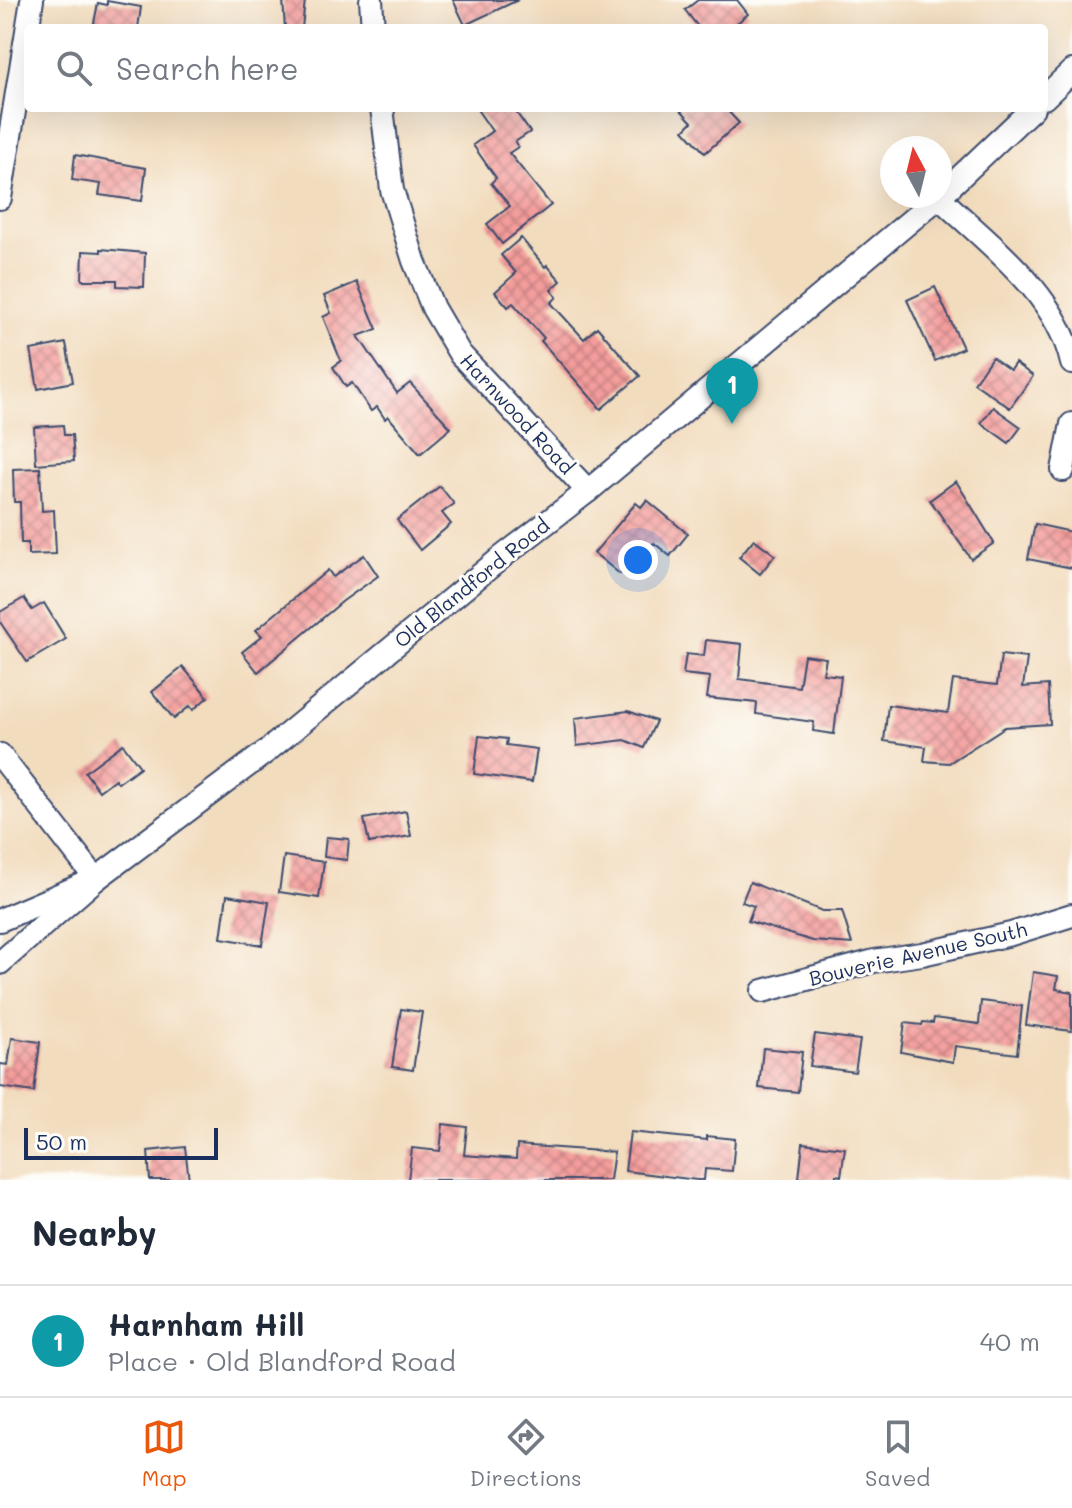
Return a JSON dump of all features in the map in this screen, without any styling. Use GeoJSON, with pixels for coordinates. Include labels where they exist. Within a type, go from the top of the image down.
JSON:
{"type":"FeatureCollection","features":[{"type":"Feature","properties":{"kind":"street"},"geometry":{"type":"LineString","coordinates":[[28,24],[32,0]]}},
{"type":"Feature","properties":{"kind":"street"},"geometry":{"type":"LineString","coordinates":[[371,0],[373,24]]}},
{"type":"Feature","properties":{"kind":"street"},"geometry":{"type":"LineString","coordinates":[[0,198],[24,50]]}},
{"type":"Feature","properties":{"kind":"street"},"geometry":{"type":"LineString","coordinates":[[1048,94],[1072,71]]}},
{"type":"Feature","properties":{"kind":"street","name":"Harnwood Road"},"geometry":{"type":"LineString","coordinates":[[382,112],[392,190],[414,261],[433,308],[460,354],[588,491]]}},
{"type":"Feature","properties":{"kind":"street","name":"Old Blandford Road"},"geometry":{"type":"LineString","coordinates":[[952,185],[1029,112]]}},
{"type":"Feature","properties":{"kind":"street","name":"Old Blandford Road"},"geometry":{"type":"LineString","coordinates":[[0,963],[96,879],[267,751],[502,557],[588,491],[926,208]]}},
{"type":"Feature","properties":{"kind":"street"},"geometry":{"type":"LineString","coordinates":[[952,208],[1032,287],[1059,323],[1072,363]]}},
{"type":"Feature","properties":{"kind":"street"},"geometry":{"type":"LineString","coordinates":[[1063,470],[1072,424]]}},
{"type":"Feature","properties":{"kind":"street"},"geometry":{"type":"LineString","coordinates":[[0,755],[96,879],[0,920]]}},
{"type":"Feature","properties":{"kind":"street","name":"Bouverie Avenue South"},"geometry":{"type":"LineString","coordinates":[[763,991],[874,961],[922,954],[1011,934],[1072,915]]}},
{"type":"Feature","properties":{"kind":"building"},"geometry":{"type":"Polygon","coordinates":[[[283,0],[305,0],[302,24],[285,24],[283,0]]]}},
{"type":"Feature","properties":{"kind":"building"},"geometry":{"type":"Polygon","coordinates":[[[453,0],[518,0],[467,24],[453,0]]]}},
{"type":"Feature","properties":{"kind":"building"},"geometry":{"type":"Polygon","coordinates":[[[698,0],[737,0],[748,14],[736,24],[696,24],[685,10],[698,0]]]}},
{"type":"Feature","properties":{"kind":"building"},"geometry":{"type":"Polygon","coordinates":[[[107,1],[141,7],[139,24],[94,24],[98,3],[107,5],[107,1]]]}},
{"type":"Feature","properties":{"kind":"building"},"geometry":{"type":"Polygon","coordinates":[[[479,112],[516,112],[530,132],[515,142],[518,147],[509,153],[551,205],[502,244],[487,224],[510,206],[491,183],[496,178],[473,145],[492,131],[479,112]]]}},
{"type":"Feature","properties":{"kind":"building"},"geometry":{"type":"Polygon","coordinates":[[[683,112],[729,112],[739,123],[705,153],[684,130],[692,122],[683,112]]]}},
{"type":"Feature","properties":{"kind":"building"},"geometry":{"type":"Polygon","coordinates":[[[75,155],[146,168],[142,201],[99,195],[101,184],[72,180],[75,155]]]}},
{"type":"Feature","properties":{"kind":"building"},"geometry":{"type":"Polygon","coordinates":[[[521,238],[561,281],[551,290],[557,297],[551,303],[584,339],[597,327],[640,376],[601,409],[541,341],[544,338],[513,303],[508,307],[495,292],[516,273],[501,255],[521,238]]]}},
{"type":"Feature","properties":{"kind":"building"},"geometry":{"type":"Polygon","coordinates":[[[101,249],[145,253],[144,287],[117,286],[117,280],[82,280],[83,251],[101,252],[101,249]]]}},
{"type":"Feature","properties":{"kind":"building"},"geometry":{"type":"Polygon","coordinates":[[[357,282],[377,329],[358,336],[397,393],[410,383],[451,428],[420,454],[388,416],[385,419],[377,407],[371,411],[352,383],[346,387],[333,367],[341,361],[323,317],[331,313],[324,296],[357,282]]]}},
{"type":"Feature","properties":{"kind":"building"},"geometry":{"type":"Polygon","coordinates":[[[935,287],[963,348],[935,361],[907,300],[935,287]]]}},
{"type":"Feature","properties":{"kind":"building"},"geometry":{"type":"Polygon","coordinates":[[[66,343],[73,382],[38,389],[31,350],[66,343]]]}},
{"type":"Feature","properties":{"kind":"building"},"geometry":{"type":"Polygon","coordinates":[[[992,357],[1010,370],[1015,363],[1033,376],[1010,408],[974,383],[992,357]]]}},
{"type":"Feature","properties":{"kind":"building"},"geometry":{"type":"Polygon","coordinates":[[[993,407],[1021,427],[1009,443],[981,423],[993,407]]]}},
{"type":"Feature","properties":{"kind":"building"},"geometry":{"type":"Polygon","coordinates":[[[63,425],[64,435],[72,435],[74,461],[36,464],[34,427],[63,425]]]}},
{"type":"Feature","properties":{"kind":"building"},"geometry":{"type":"Polygon","coordinates":[[[40,468],[42,511],[54,510],[56,554],[28,555],[28,543],[21,543],[20,502],[14,502],[13,469],[40,468]]]}},
{"type":"Feature","properties":{"kind":"building"},"geometry":{"type":"Polygon","coordinates":[[[956,481],[994,543],[971,559],[930,500],[956,481]]]}},
{"type":"Feature","properties":{"kind":"building"},"geometry":{"type":"Polygon","coordinates":[[[440,486],[454,504],[442,513],[451,524],[420,550],[397,520],[440,486]]]}},
{"type":"Feature","properties":{"kind":"building"},"geometry":{"type":"Polygon","coordinates":[[[647,500],[688,534],[670,556],[654,543],[636,564],[631,561],[620,574],[594,553],[636,503],[641,507],[647,500]]]}},
{"type":"Feature","properties":{"kind":"building"},"geometry":{"type":"Polygon","coordinates":[[[1035,524],[1072,532],[1072,568],[1028,559],[1035,524]]]}},
{"type":"Feature","properties":{"kind":"building"},"geometry":{"type":"Polygon","coordinates":[[[754,539],[775,555],[760,574],[739,557],[754,539]]]}},
{"type":"Feature","properties":{"kind":"building"},"geometry":{"type":"Polygon","coordinates":[[[364,555],[378,576],[258,672],[242,652],[262,636],[256,630],[328,570],[333,577],[364,555]]]}},
{"type":"Feature","properties":{"kind":"building"},"geometry":{"type":"Polygon","coordinates":[[[24,598],[32,610],[44,603],[66,639],[27,662],[0,622],[0,612],[24,598]]]}},
{"type":"Feature","properties":{"kind":"building"},"geometry":{"type":"Polygon","coordinates":[[[706,640],[742,644],[739,679],[799,687],[804,655],[826,658],[823,674],[841,676],[834,734],[813,731],[814,722],[756,714],[757,703],[707,698],[710,677],[683,674],[686,654],[704,656],[706,640]]]}},
{"type":"Feature","properties":{"kind":"building"},"geometry":{"type":"Polygon","coordinates":[[[1001,655],[1027,658],[1023,687],[1048,685],[1050,724],[1005,727],[949,763],[924,761],[926,747],[884,741],[888,705],[948,713],[953,680],[997,685],[1001,655]]]}},
{"type":"Feature","properties":{"kind":"building"},"geometry":{"type":"Polygon","coordinates":[[[183,667],[208,697],[193,710],[190,706],[174,719],[152,692],[183,667]]]}},
{"type":"Feature","properties":{"kind":"building"},"geometry":{"type":"Polygon","coordinates":[[[628,711],[656,721],[644,748],[625,740],[577,746],[575,718],[628,711]]]}},
{"type":"Feature","properties":{"kind":"building"},"geometry":{"type":"Polygon","coordinates":[[[479,736],[507,739],[506,745],[537,749],[532,782],[474,774],[479,736]]]}},
{"type":"Feature","properties":{"kind":"building"},"geometry":{"type":"Polygon","coordinates":[[[123,744],[140,767],[118,783],[115,779],[99,791],[85,772],[123,744]]]}},
{"type":"Feature","properties":{"kind":"building"},"geometry":{"type":"Polygon","coordinates":[[[406,811],[411,836],[369,843],[364,819],[406,811]]]}},
{"type":"Feature","properties":{"kind":"building"},"geometry":{"type":"Polygon","coordinates":[[[326,837],[349,839],[347,860],[324,857],[326,837]]]}},
{"type":"Feature","properties":{"kind":"building"},"geometry":{"type":"Polygon","coordinates":[[[284,856],[324,862],[319,898],[279,892],[284,856]]]}},
{"type":"Feature","properties":{"kind":"building"},"geometry":{"type":"Polygon","coordinates":[[[750,882],[822,911],[842,911],[852,944],[813,941],[748,921],[754,906],[742,902],[750,882]]]}},
{"type":"Feature","properties":{"kind":"building"},"geometry":{"type":"Polygon","coordinates":[[[227,895],[269,902],[262,945],[221,938],[227,895]]]}},
{"type":"Feature","properties":{"kind":"building"},"geometry":{"type":"Polygon","coordinates":[[[1033,972],[1058,976],[1056,989],[1072,992],[1072,1031],[1026,1025],[1033,972]]]}},
{"type":"Feature","properties":{"kind":"building"},"geometry":{"type":"Polygon","coordinates":[[[981,1001],[1022,1006],[1017,1054],[955,1046],[953,1062],[901,1052],[905,1023],[922,1025],[923,1022],[933,1023],[934,1018],[979,1024],[981,1001]]]}},
{"type":"Feature","properties":{"kind":"building"},"geometry":{"type":"Polygon","coordinates":[[[401,1009],[422,1012],[413,1070],[392,1067],[401,1009]]]}},
{"type":"Feature","properties":{"kind":"building"},"geometry":{"type":"Polygon","coordinates":[[[815,1034],[860,1040],[855,1072],[810,1066],[815,1034]]]}},
{"type":"Feature","properties":{"kind":"building"},"geometry":{"type":"Polygon","coordinates":[[[12,1038],[40,1042],[34,1092],[0,1087],[0,1064],[8,1065],[12,1038]]]}},
{"type":"Feature","properties":{"kind":"building"},"geometry":{"type":"Polygon","coordinates":[[[763,1048],[802,1052],[798,1092],[759,1088],[763,1048]]]}},
{"type":"Feature","properties":{"kind":"building"},"geometry":{"type":"Polygon","coordinates":[[[443,1124],[467,1127],[464,1155],[516,1159],[517,1145],[614,1152],[610,1180],[408,1180],[412,1148],[440,1151],[443,1124]]]}},
{"type":"Feature","properties":{"kind":"building"},"geometry":{"type":"Polygon","coordinates":[[[630,1132],[707,1140],[707,1136],[735,1139],[732,1171],[705,1169],[704,1180],[697,1180],[625,1171],[630,1132]]]}},
{"type":"Feature","properties":{"kind":"building"},"geometry":{"type":"Polygon","coordinates":[[[803,1143],[845,1148],[841,1176],[836,1175],[835,1180],[799,1178],[803,1143]]]}},
{"type":"Feature","properties":{"kind":"building"},"geometry":{"type":"Polygon","coordinates":[[[185,1147],[189,1180],[150,1180],[148,1151],[185,1147]]]}},
{"type":"Feature","properties":{"kind":"place","name":"Harnham Hill"},"geometry":{"type":"Point","coordinates":[732,424]}}]}
